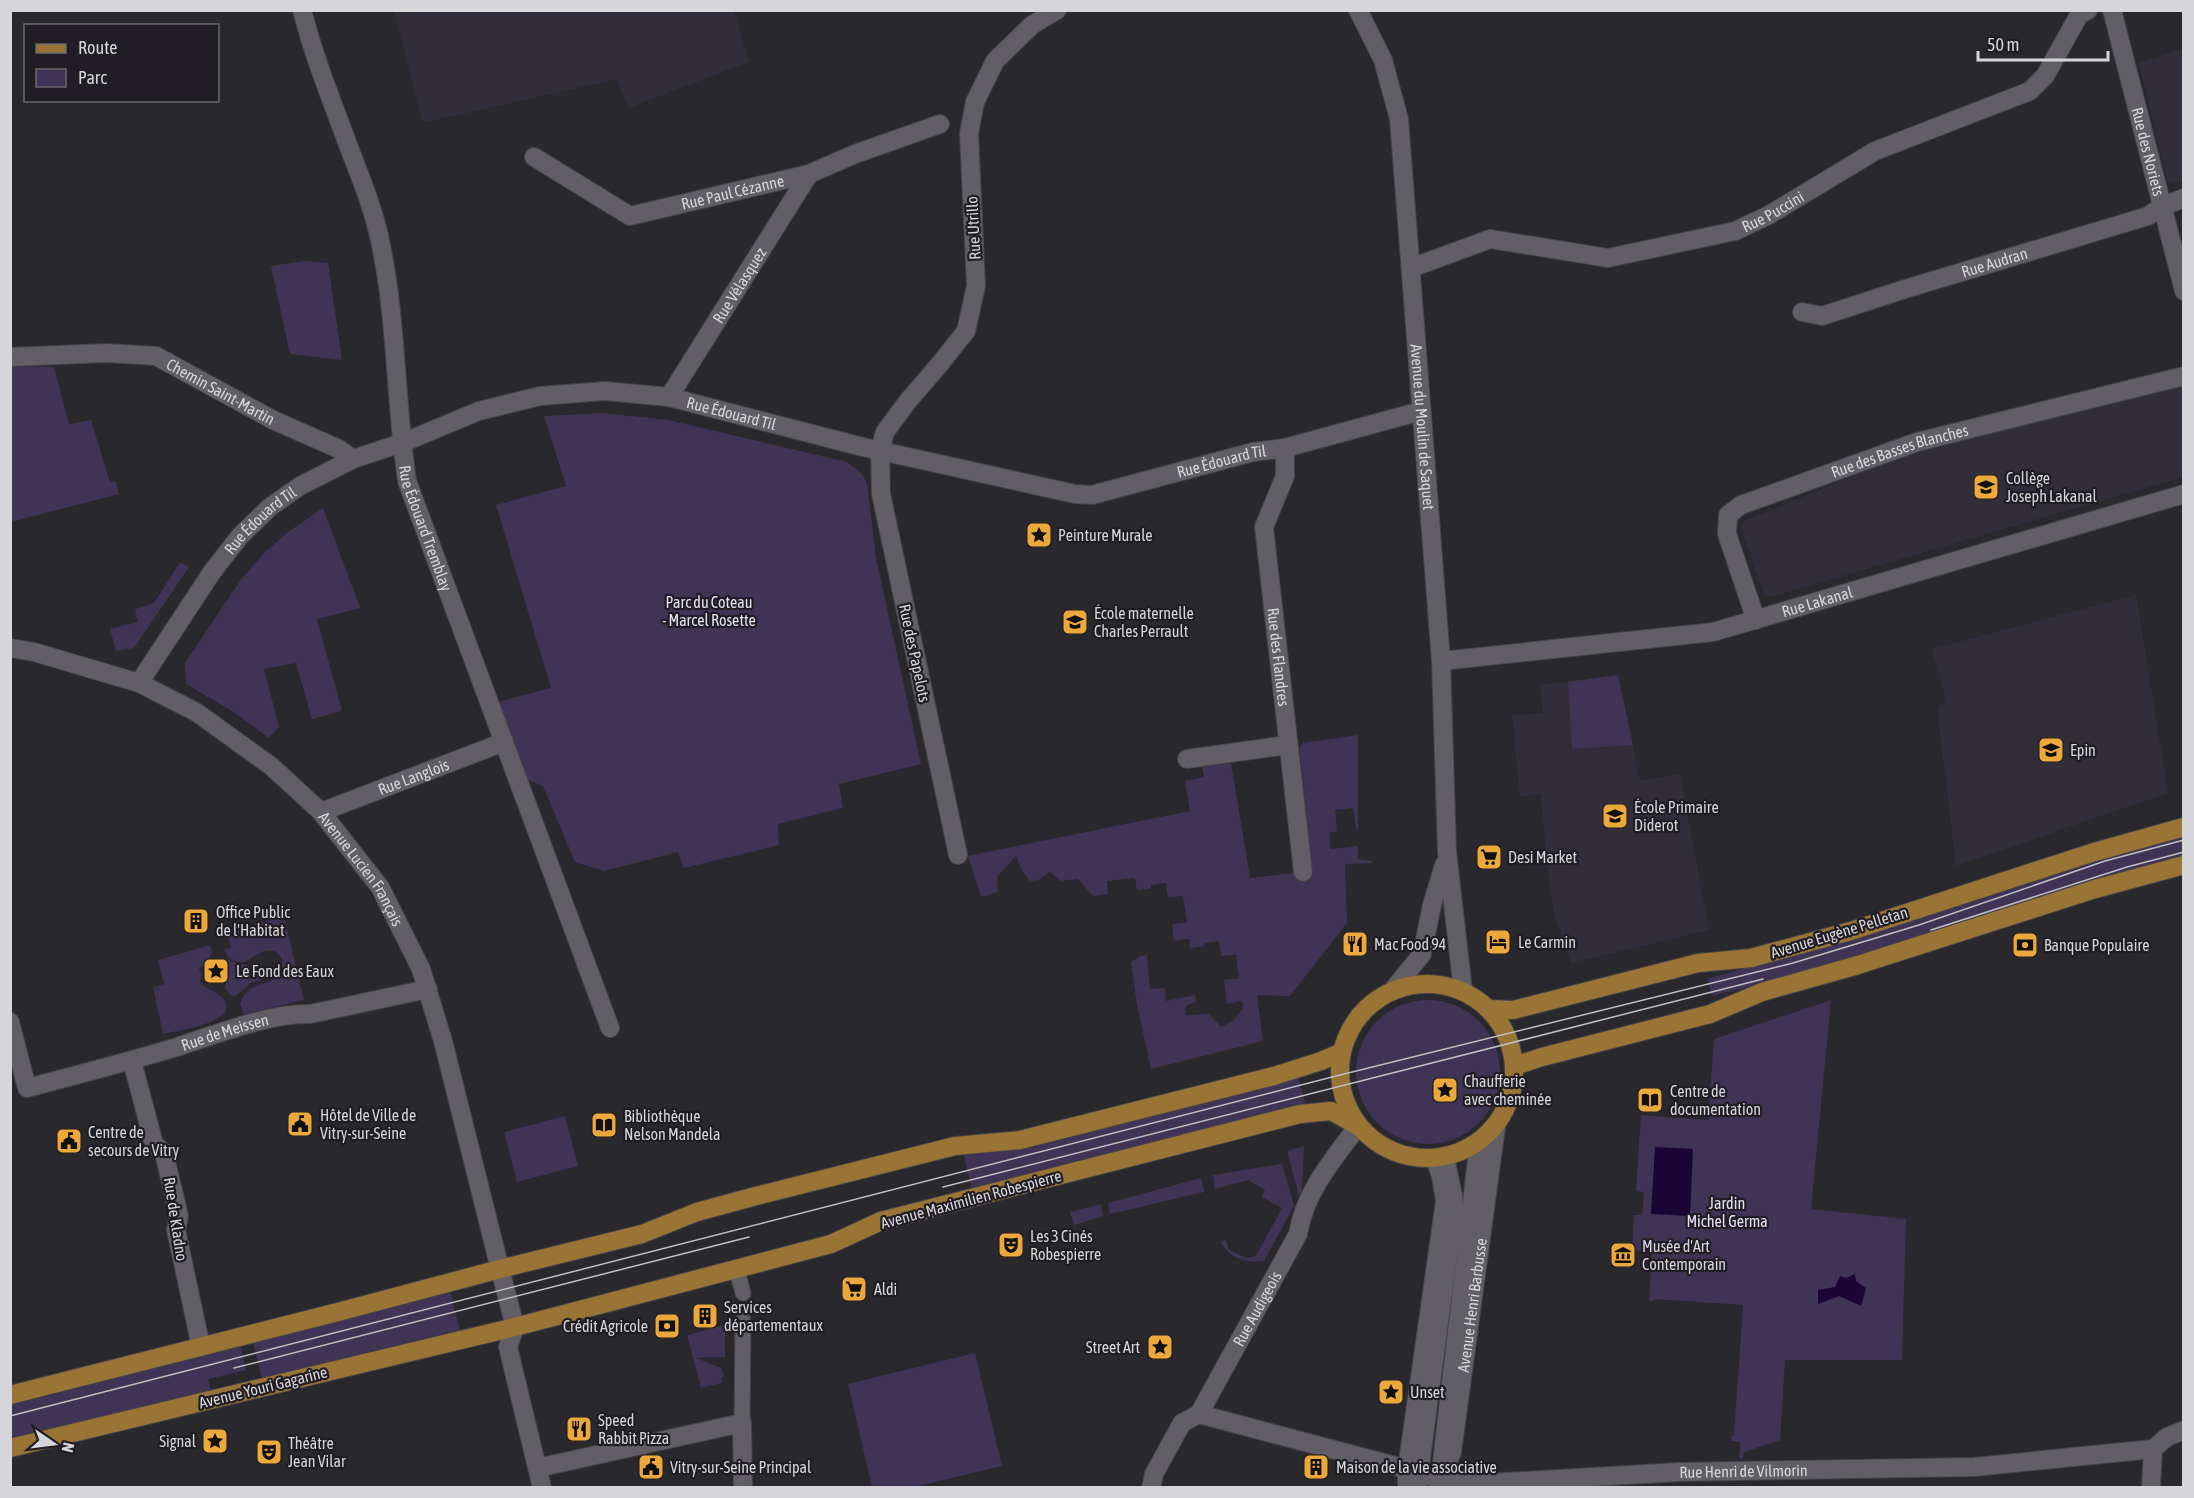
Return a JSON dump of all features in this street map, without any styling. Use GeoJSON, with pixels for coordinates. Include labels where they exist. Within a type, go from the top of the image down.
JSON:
{"type":"FeatureCollection","features":[{"type":"Feature","properties":{"kind":"main road","name":"Avenue Eugène Pelletan"},"geometry":{"type":"LineString","coordinates":[[1489,1009],[1514,1010],[1698,963],[1751,958],[1851,931],[2091,853],[2184,827]]}},
{"type":"Feature","properties":{"kind":"main road"},"geometry":{"type":"LineString","coordinates":[[1515,1066],[1710,1014],[1762,992],[1858,965],[2095,889],[2184,865]]}},
{"type":"Feature","properties":{"kind":"main road"},"geometry":{"type":"LineString","coordinates":[[1428,984],[1463,991],[1489,1009],[1507,1034],[1515,1066],[1514,1087],[1507,1108],[1496,1127],[1463,1152],[1440,1158],[1413,1158],[1393,1152],[1374,1141],[1358,1126],[1347,1107],[1341,1086],[1342,1052],[1349,1033],[1370,1006],[1392,991],[1428,984]]}},
{"type":"Feature","properties":{"kind":"main road"},"geometry":{"type":"LineString","coordinates":[[10,1395],[642,1234],[697,1212],[756,1196],[955,1146],[1020,1140],[1274,1076],[1342,1052]]}},
{"type":"Feature","properties":{"kind":"main road","name":"Avenue Maximilien Robespierre"},"geometry":{"type":"LineString","coordinates":[[515,1327],[831,1244],[881,1221],[1300,1114],[1331,1111],[1358,1126]]}},
{"type":"Feature","properties":{"kind":"main road","name":"Avenue Youri Gagarine"},"geometry":{"type":"LineString","coordinates":[[10,1448],[515,1327]]}},
{"type":"Feature","properties":{"kind":"street","name":"Rue Édouard Tremblay"},"geometry":{"type":"LineString","coordinates":[[302,10],[311,43],[372,208],[379,234],[387,278],[407,481],[610,1028]]}},
{"type":"Feature","properties":{"kind":"street","name":"Rue Utrillo"},"geometry":{"type":"LineString","coordinates":[[880,450],[885,432],[908,400],[966,331],[976,286],[969,133],[975,102],[995,62],[1032,25],[1057,10]]}},
{"type":"Feature","properties":{"kind":"street","name":"Avenue du Moulin de Saquet"},"geometry":{"type":"LineString","coordinates":[[1358,10],[1383,60],[1399,119],[1441,661],[1447,851],[1463,991]]}},
{"type":"Feature","properties":{"kind":"street","name":"Rue des Noriets"},"geometry":{"type":"LineString","coordinates":[[2112,10],[2184,291]]}},
{"type":"Feature","properties":{"kind":"street","name":"Rue Puccini"},"geometry":{"type":"LineString","coordinates":[[1411,268],[1490,239],[1608,258],[1735,231],[1769,215],[1875,151],[2030,91],[2045,76],[2083,12]]}},
{"type":"Feature","properties":{"kind":"street","name":"Rue Paul Cézanne"},"geometry":{"type":"LineString","coordinates":[[534,157],[630,216],[809,174],[855,154],[939,124]]}},
{"type":"Feature","properties":{"kind":"street","name":"Rue Vélasquez"},"geometry":{"type":"LineString","coordinates":[[669,397],[809,174]]}},
{"type":"Feature","properties":{"kind":"street","name":"Rue Audran"},"geometry":{"type":"LineString","coordinates":[[1803,312],[1822,316],[2148,216],[2161,207],[2184,198]]}},
{"type":"Feature","properties":{"kind":"street","name":"Chemin Saint-Martin"},"geometry":{"type":"LineString","coordinates":[[10,357],[106,353],[156,356],[273,420],[339,448],[352,459]]}},
{"type":"Feature","properties":{"kind":"street","name":"Rue des Basses Blanches"},"geometry":{"type":"LineString","coordinates":[[1756,620],[1727,534],[1728,515],[1741,505],[1917,442],[2184,376]]}},
{"type":"Feature","properties":{"kind":"street","name":"Rue Édouard Til"},"geometry":{"type":"LineString","coordinates":[[139,683],[212,572],[240,536],[285,496],[352,459],[402,443],[479,411],[540,396],[605,391],[669,397],[880,450],[1075,494],[1092,495],[1253,452],[1285,448],[1421,411]]}},
{"type":"Feature","properties":{"kind":"street","name":"Rue des Flandres"},"geometry":{"type":"LineString","coordinates":[[1285,448],[1285,476],[1264,527],[1303,872]]}},
{"type":"Feature","properties":{"kind":"street","name":"Rue des Papelots"},"geometry":{"type":"LineString","coordinates":[[880,450],[881,494],[958,855]]}},
{"type":"Feature","properties":{"kind":"street","name":"Rue Lakanal"},"geometry":{"type":"LineString","coordinates":[[1441,661],[1713,632],[2184,494]]}},
{"type":"Feature","properties":{"kind":"street","name":"Avenue Lucien Français"},"geometry":{"type":"LineString","coordinates":[[10,648],[33,652],[139,683],[196,712],[271,766],[321,812],[380,888],[417,960],[428,988],[515,1327]]}},
{"type":"Feature","properties":{"kind":"street","name":"Rue Langlois"},"geometry":{"type":"LineString","coordinates":[[321,812],[504,742]]}},
{"type":"Feature","properties":{"kind":"street"},"geometry":{"type":"LineString","coordinates":[[1187,759],[1287,745]]}},
{"type":"Feature","properties":{"kind":"street","name":"Avenue du Moulin de Saquet"},"geometry":{"type":"LineString","coordinates":[[1392,991],[1422,954],[1432,905],[1447,851]]}},
{"type":"Feature","properties":{"kind":"street","name":"Rue de Meissen"},"geometry":{"type":"LineString","coordinates":[[10,1023],[27,1088],[294,1013],[309,1014],[428,988]]}},
{"type":"Feature","properties":{"kind":"street","name":"Rue de Kladno"},"geometry":{"type":"LineString","coordinates":[[132,1060],[154,1144],[164,1153],[179,1216],[176,1230],[201,1347]]}},
{"type":"Feature","properties":{"kind":"street","name":"Rue Audigeois"},"geometry":{"type":"LineString","coordinates":[[1151,1488],[1154,1474],[1182,1423],[1199,1414],[1298,1234],[1303,1210],[1318,1179],[1358,1126]]}},
{"type":"Feature","properties":{"kind":"street","name":"Avenue Henri Barbusse"},"geometry":{"type":"LineString","coordinates":[[1440,1484],[1452,1452],[1496,1127]]}},
{"type":"Feature","properties":{"kind":"street","name":"Avenue Henri Barbusse"},"geometry":{"type":"LineString","coordinates":[[1440,1484],[1479,1142]]}},
{"type":"Feature","properties":{"kind":"street"},"geometry":{"type":"LineString","coordinates":[[1412,1479],[1445,1201],[1440,1158]]}},
{"type":"Feature","properties":{"kind":"street"},"geometry":{"type":"LineString","coordinates":[[739,1278],[743,1293]]}},
{"type":"Feature","properties":{"kind":"street"},"geometry":{"type":"LineString","coordinates":[[742,1320],[743,1488]]}},
{"type":"Feature","properties":{"kind":"street"},"geometry":{"type":"LineString","coordinates":[[515,1327],[508,1347],[542,1488]]}},
{"type":"Feature","properties":{"kind":"street","name":"Rue Henri de Vilmorin"},"geometry":{"type":"LineString","coordinates":[[1199,1414],[1412,1479],[1440,1484],[1680,1480],[1974,1467],[2153,1449]]}},
{"type":"Feature","properties":{"kind":"street"},"geometry":{"type":"LineString","coordinates":[[537,1468],[742,1423]]}},
{"type":"Feature","properties":{"kind":"street"},"geometry":{"type":"LineString","coordinates":[[2151,1488],[2153,1449],[2167,1437],[2184,1430]]}},
{"type":"Feature","properties":{"kind":"shaded area"},"geometry":{"type":"Polygon","coordinates":[[[394,11],[734,11],[749,62],[628,108],[617,79],[423,123],[394,11]]]}},
{"type":"Feature","properties":{"kind":"shaded area"},"geometry":{"type":"Polygon","coordinates":[[[2183,49],[2183,181],[2168,184],[2139,63],[2183,49]]]}},
{"type":"Feature","properties":{"kind":"shaded area","name":"Collège Joseph Lakanal"},"geometry":{"type":"Polygon","coordinates":[[[2179,386],[2183,387],[2183,477],[1770,597],[1764,595],[1741,528],[1744,521],[1896,458],[2179,386]]]}},
{"type":"Feature","properties":{"kind":"shaded area","name":"Epin"},"geometry":{"type":"Polygon","coordinates":[[[2136,595],[2168,793],[1956,866],[1937,708],[1946,700],[1932,649],[2136,595]]]}},
{"type":"Feature","properties":{"kind":"shaded area","name":"École Primaire Diderot"},"geometry":{"type":"Polygon","coordinates":[[[1618,675],[1640,781],[1680,774],[1709,930],[1571,963],[1554,913],[1541,794],[1520,796],[1512,715],[1543,713],[1540,685],[1618,675]]]}},
{"type":"Feature","properties":{"kind":"shaded area"},"geometry":{"type":"Polygon","coordinates":[[[1655,1147],[1693,1149],[1690,1216],[1651,1214],[1655,1147]]]}},
{"type":"Feature","properties":{"kind":"shaded area"},"geometry":{"type":"Polygon","coordinates":[[[1855,1274],[1856,1281],[1866,1288],[1861,1306],[1839,1296],[1818,1304],[1818,1290],[1835,1287],[1840,1276],[1846,1278],[1855,1274]]]}},
{"type":"Feature","properties":{"kind":"green space"},"geometry":{"type":"Polygon","coordinates":[[[304,261],[328,263],[342,360],[290,354],[271,266],[304,261]]]}},
{"type":"Feature","properties":{"kind":"green space"},"geometry":{"type":"Polygon","coordinates":[[[11,366],[54,367],[69,424],[91,420],[110,482],[116,482],[119,494],[11,522],[11,366]]]}},
{"type":"Feature","properties":{"kind":"green space","name":"Parc du Coteau - Marcel Rosette"},"geometry":{"type":"Polygon","coordinates":[[[602,413],[668,420],[847,462],[862,474],[867,483],[876,558],[921,764],[839,784],[843,808],[778,824],[779,845],[684,868],[678,852],[604,871],[575,862],[543,786],[524,778],[498,702],[551,688],[496,505],[566,486],[544,416],[602,413]]]}},
{"type":"Feature","properties":{"kind":"green space"},"geometry":{"type":"Polygon","coordinates":[[[323,508],[360,608],[317,619],[342,711],[312,719],[296,663],[264,669],[279,727],[269,738],[232,711],[186,684],[185,663],[240,581],[264,553],[288,532],[323,508]]]}},
{"type":"Feature","properties":{"kind":"green space"},"geometry":{"type":"Polygon","coordinates":[[[180,562],[189,567],[134,648],[116,651],[110,629],[138,622],[135,609],[154,603],[180,562]]]}},
{"type":"Feature","properties":{"kind":"green space"},"geometry":{"type":"Polygon","coordinates":[[[1618,675],[1633,745],[1572,749],[1568,682],[1618,675]]]}},
{"type":"Feature","properties":{"kind":"green space"},"geometry":{"type":"Polygon","coordinates":[[[1358,735],[1358,829],[1356,829],[1353,808],[1335,810],[1337,831],[1329,833],[1331,849],[1358,846],[1358,859],[1373,861],[1372,863],[1345,864],[1347,923],[1290,996],[1257,995],[1263,1041],[1151,1069],[1137,1005],[1131,962],[1140,956],[1147,955],[1150,989],[1165,988],[1166,1001],[1195,995],[1196,1002],[1187,1005],[1186,1015],[1209,1014],[1221,1027],[1233,1021],[1243,1009],[1242,1001],[1227,1004],[1224,980],[1239,978],[1236,955],[1221,956],[1219,941],[1190,948],[1189,939],[1174,941],[1172,924],[1187,922],[1183,896],[1168,897],[1166,883],[1151,885],[1151,889],[1137,890],[1135,878],[1107,881],[1108,894],[1093,896],[1078,879],[1061,881],[1050,872],[1039,880],[1030,881],[1016,856],[997,877],[998,892],[981,897],[968,856],[1190,811],[1185,781],[1204,777],[1202,767],[1231,763],[1250,878],[1311,871],[1299,749],[1303,743],[1358,735]]]}},
{"type":"Feature","properties":{"kind":"green space"},"geometry":{"type":"Polygon","coordinates":[[[2183,836],[2183,855],[1818,969],[1712,996],[1707,979],[1865,934],[2108,856],[2183,836]]]}},
{"type":"Feature","properties":{"kind":"green space"},"geometry":{"type":"Polygon","coordinates":[[[284,917],[304,1000],[244,1014],[240,1005],[243,996],[249,990],[276,977],[282,959],[276,951],[271,950],[245,962],[232,960],[225,949],[231,948],[227,931],[284,917]]]}},
{"type":"Feature","properties":{"kind":"green space"},"geometry":{"type":"Polygon","coordinates":[[[210,945],[212,954],[199,969],[202,976],[200,982],[223,998],[227,1006],[224,1013],[205,1024],[163,1034],[153,987],[164,984],[158,960],[210,945]]]}},
{"type":"Feature","properties":{"kind":"green space"},"geometry":{"type":"Polygon","coordinates":[[[227,959],[248,965],[253,971],[265,973],[267,976],[249,984],[235,996],[232,995],[225,987],[230,970],[225,962],[227,959]]]}},
{"type":"Feature","properties":{"kind":"green space"},"geometry":{"type":"Polygon","coordinates":[[[211,964],[224,967],[225,974],[220,983],[212,982],[207,971],[207,967],[211,964]]]}},
{"type":"Feature","properties":{"kind":"green space"},"geometry":{"type":"Polygon","coordinates":[[[1428,1000],[1456,1005],[1479,1021],[1495,1044],[1500,1072],[1495,1100],[1479,1123],[1456,1139],[1428,1144],[1400,1139],[1377,1123],[1361,1100],[1356,1072],[1361,1044],[1377,1021],[1400,1005],[1428,1000]]]}},
{"type":"Feature","properties":{"kind":"green space","name":"Jardin Michel Germa"},"geometry":{"type":"Polygon","coordinates":[[[1831,1000],[1811,1209],[1906,1219],[1902,1360],[1785,1360],[1780,1440],[1744,1452],[1743,1458],[1739,1458],[1740,1442],[1731,1441],[1731,1436],[1734,1435],[1743,1305],[1654,1299],[1654,1301],[1649,1301],[1652,1252],[1632,1250],[1634,1215],[1642,1215],[1644,1192],[1636,1191],[1641,1115],[1708,1120],[1714,1039],[1831,1000]]]}},
{"type":"Feature","properties":{"kind":"green space"},"geometry":{"type":"Polygon","coordinates":[[[1298,1076],[1306,1107],[972,1190],[963,1152],[1298,1076]]]}},
{"type":"Feature","properties":{"kind":"green space"},"geometry":{"type":"Polygon","coordinates":[[[565,1116],[578,1166],[517,1182],[504,1132],[565,1116]]]}},
{"type":"Feature","properties":{"kind":"green space"},"geometry":{"type":"Polygon","coordinates":[[[1304,1146],[1302,1189],[1299,1196],[1287,1151],[1304,1146]]]}},
{"type":"Feature","properties":{"kind":"green space"},"geometry":{"type":"Polygon","coordinates":[[[1282,1164],[1294,1206],[1264,1261],[1239,1259],[1224,1248],[1220,1242],[1226,1240],[1229,1250],[1247,1258],[1256,1256],[1282,1208],[1262,1197],[1265,1190],[1248,1180],[1215,1189],[1213,1175],[1282,1164]]]}},
{"type":"Feature","properties":{"kind":"green space"},"geometry":{"type":"Polygon","coordinates":[[[1201,1178],[1204,1192],[1110,1214],[1108,1203],[1201,1178]]]}},
{"type":"Feature","properties":{"kind":"green space"},"geometry":{"type":"Polygon","coordinates":[[[1101,1204],[1103,1216],[1074,1225],[1070,1212],[1101,1204]]]}},
{"type":"Feature","properties":{"kind":"green space"},"geometry":{"type":"Polygon","coordinates":[[[450,1292],[460,1330],[262,1378],[253,1343],[450,1292]]]}},
{"type":"Feature","properties":{"kind":"green space"},"geometry":{"type":"Polygon","coordinates":[[[725,1325],[725,1357],[696,1358],[721,1368],[724,1376],[721,1379],[722,1383],[701,1388],[687,1335],[725,1325]]]}},
{"type":"Feature","properties":{"kind":"green space"},"geometry":{"type":"Polygon","coordinates":[[[240,1346],[246,1370],[208,1379],[211,1392],[11,1441],[11,1405],[240,1346]]]}},
{"type":"Feature","properties":{"kind":"green space"},"geometry":{"type":"Polygon","coordinates":[[[975,1353],[1002,1466],[914,1487],[872,1487],[848,1384],[975,1353]]]}},
{"type":"Feature","properties":{"kind":"tunnel"},"geometry":{"type":"LineString","coordinates":[[743,1293],[743,1321]]}},
{"type":"Feature","properties":{"kind":"tram line"},"geometry":{"type":"LineString","coordinates":[[10,1416],[1340,1075],[1793,963],[1919,925],[2105,861],[2184,840]]}},
{"type":"Feature","properties":{"kind":"tram line"},"geometry":{"type":"LineString","coordinates":[[1931,930],[2127,867],[2184,852]]}},
{"type":"Feature","properties":{"kind":"tram line"},"geometry":{"type":"LineString","coordinates":[[943,1187],[1763,979]]}},
{"type":"Feature","properties":{"kind":"tram line"},"geometry":{"type":"LineString","coordinates":[[234,1368],[749,1237]]}},
{"type":"Feature","properties":{"kind":"place","name":"Collège Joseph Lakanal"},"geometry":{"type":"Point","coordinates":[1986,487]}},
{"type":"Feature","properties":{"kind":"place","name":"Peinture Murale"},"geometry":{"type":"Point","coordinates":[1039,535]}},
{"type":"Feature","properties":{"kind":"place","name":"École maternelle Charles Perrault"},"geometry":{"type":"Point","coordinates":[1075,622]}},
{"type":"Feature","properties":{"kind":"place","name":"Epin"},"geometry":{"type":"Point","coordinates":[2051,750]}},
{"type":"Feature","properties":{"kind":"place","name":"École Primaire Diderot"},"geometry":{"type":"Point","coordinates":[1615,816]}},
{"type":"Feature","properties":{"kind":"place","name":"Desi Market"},"geometry":{"type":"Point","coordinates":[1489,857]}},
{"type":"Feature","properties":{"kind":"place","name":"Office Public de l'Habitat"},"geometry":{"type":"Point","coordinates":[196,921]}},
{"type":"Feature","properties":{"kind":"place","name":"Le Carmin"},"geometry":{"type":"Point","coordinates":[1498,942]}},
{"type":"Feature","properties":{"kind":"place","name":"Mac Food 94"},"geometry":{"type":"Point","coordinates":[1355,944]}},
{"type":"Feature","properties":{"kind":"place","name":"Banque Populaire"},"geometry":{"type":"Point","coordinates":[2025,945]}},
{"type":"Feature","properties":{"kind":"place","name":"Le Fond des Eaux"},"geometry":{"type":"Point","coordinates":[216,971]}},
{"type":"Feature","properties":{"kind":"place","name":"Chaufferie avec cheminée"},"geometry":{"type":"Point","coordinates":[1445,1090]}},
{"type":"Feature","properties":{"kind":"place","name":"Centre de documentation"},"geometry":{"type":"Point","coordinates":[1650,1100]}},
{"type":"Feature","properties":{"kind":"place","name":"Hôtel de Ville de Vitry-sur-Seine"},"geometry":{"type":"Point","coordinates":[300,1124]}},
{"type":"Feature","properties":{"kind":"place","name":"Bibliothèque Nelson Mandela"},"geometry":{"type":"Point","coordinates":[604,1125]}},
{"type":"Feature","properties":{"kind":"place","name":"Centre de secours de Vitry"},"geometry":{"type":"Point","coordinates":[69,1141]}},
{"type":"Feature","properties":{"kind":"place","name":"Les 3 Cinés Robespierre"},"geometry":{"type":"Point","coordinates":[1011,1245]}},
{"type":"Feature","properties":{"kind":"place","name":"Musée d'Art Contemporain"},"geometry":{"type":"Point","coordinates":[1623,1255]}},
{"type":"Feature","properties":{"kind":"place","name":"Aldi"},"geometry":{"type":"Point","coordinates":[854,1289]}},
{"type":"Feature","properties":{"kind":"place","name":"Services départementaux"},"geometry":{"type":"Point","coordinates":[705,1316]}},
{"type":"Feature","properties":{"kind":"place","name":"Crédit Agricole"},"geometry":{"type":"Point","coordinates":[667,1326]}},
{"type":"Feature","properties":{"kind":"place","name":"Street Art"},"geometry":{"type":"Point","coordinates":[1160,1347]}},
{"type":"Feature","properties":{"kind":"place","name":"Unset"},"geometry":{"type":"Point","coordinates":[1391,1392]}},
{"type":"Feature","properties":{"kind":"place","name":"Speed Rabbit Pizza"},"geometry":{"type":"Point","coordinates":[579,1429]}},
{"type":"Feature","properties":{"kind":"place","name":"Signal"},"geometry":{"type":"Point","coordinates":[215,1441]}},
{"type":"Feature","properties":{"kind":"place","name":"Théâtre Jean Vilar"},"geometry":{"type":"Point","coordinates":[269,1452]}},
{"type":"Feature","properties":{"kind":"place","name":"Vitry-sur-Seine Principal"},"geometry":{"type":"Point","coordinates":[651,1467]}},
{"type":"Feature","properties":{"kind":"place","name":"Maison de la vie associative"},"geometry":{"type":"Point","coordinates":[1316,1467]}}]}
